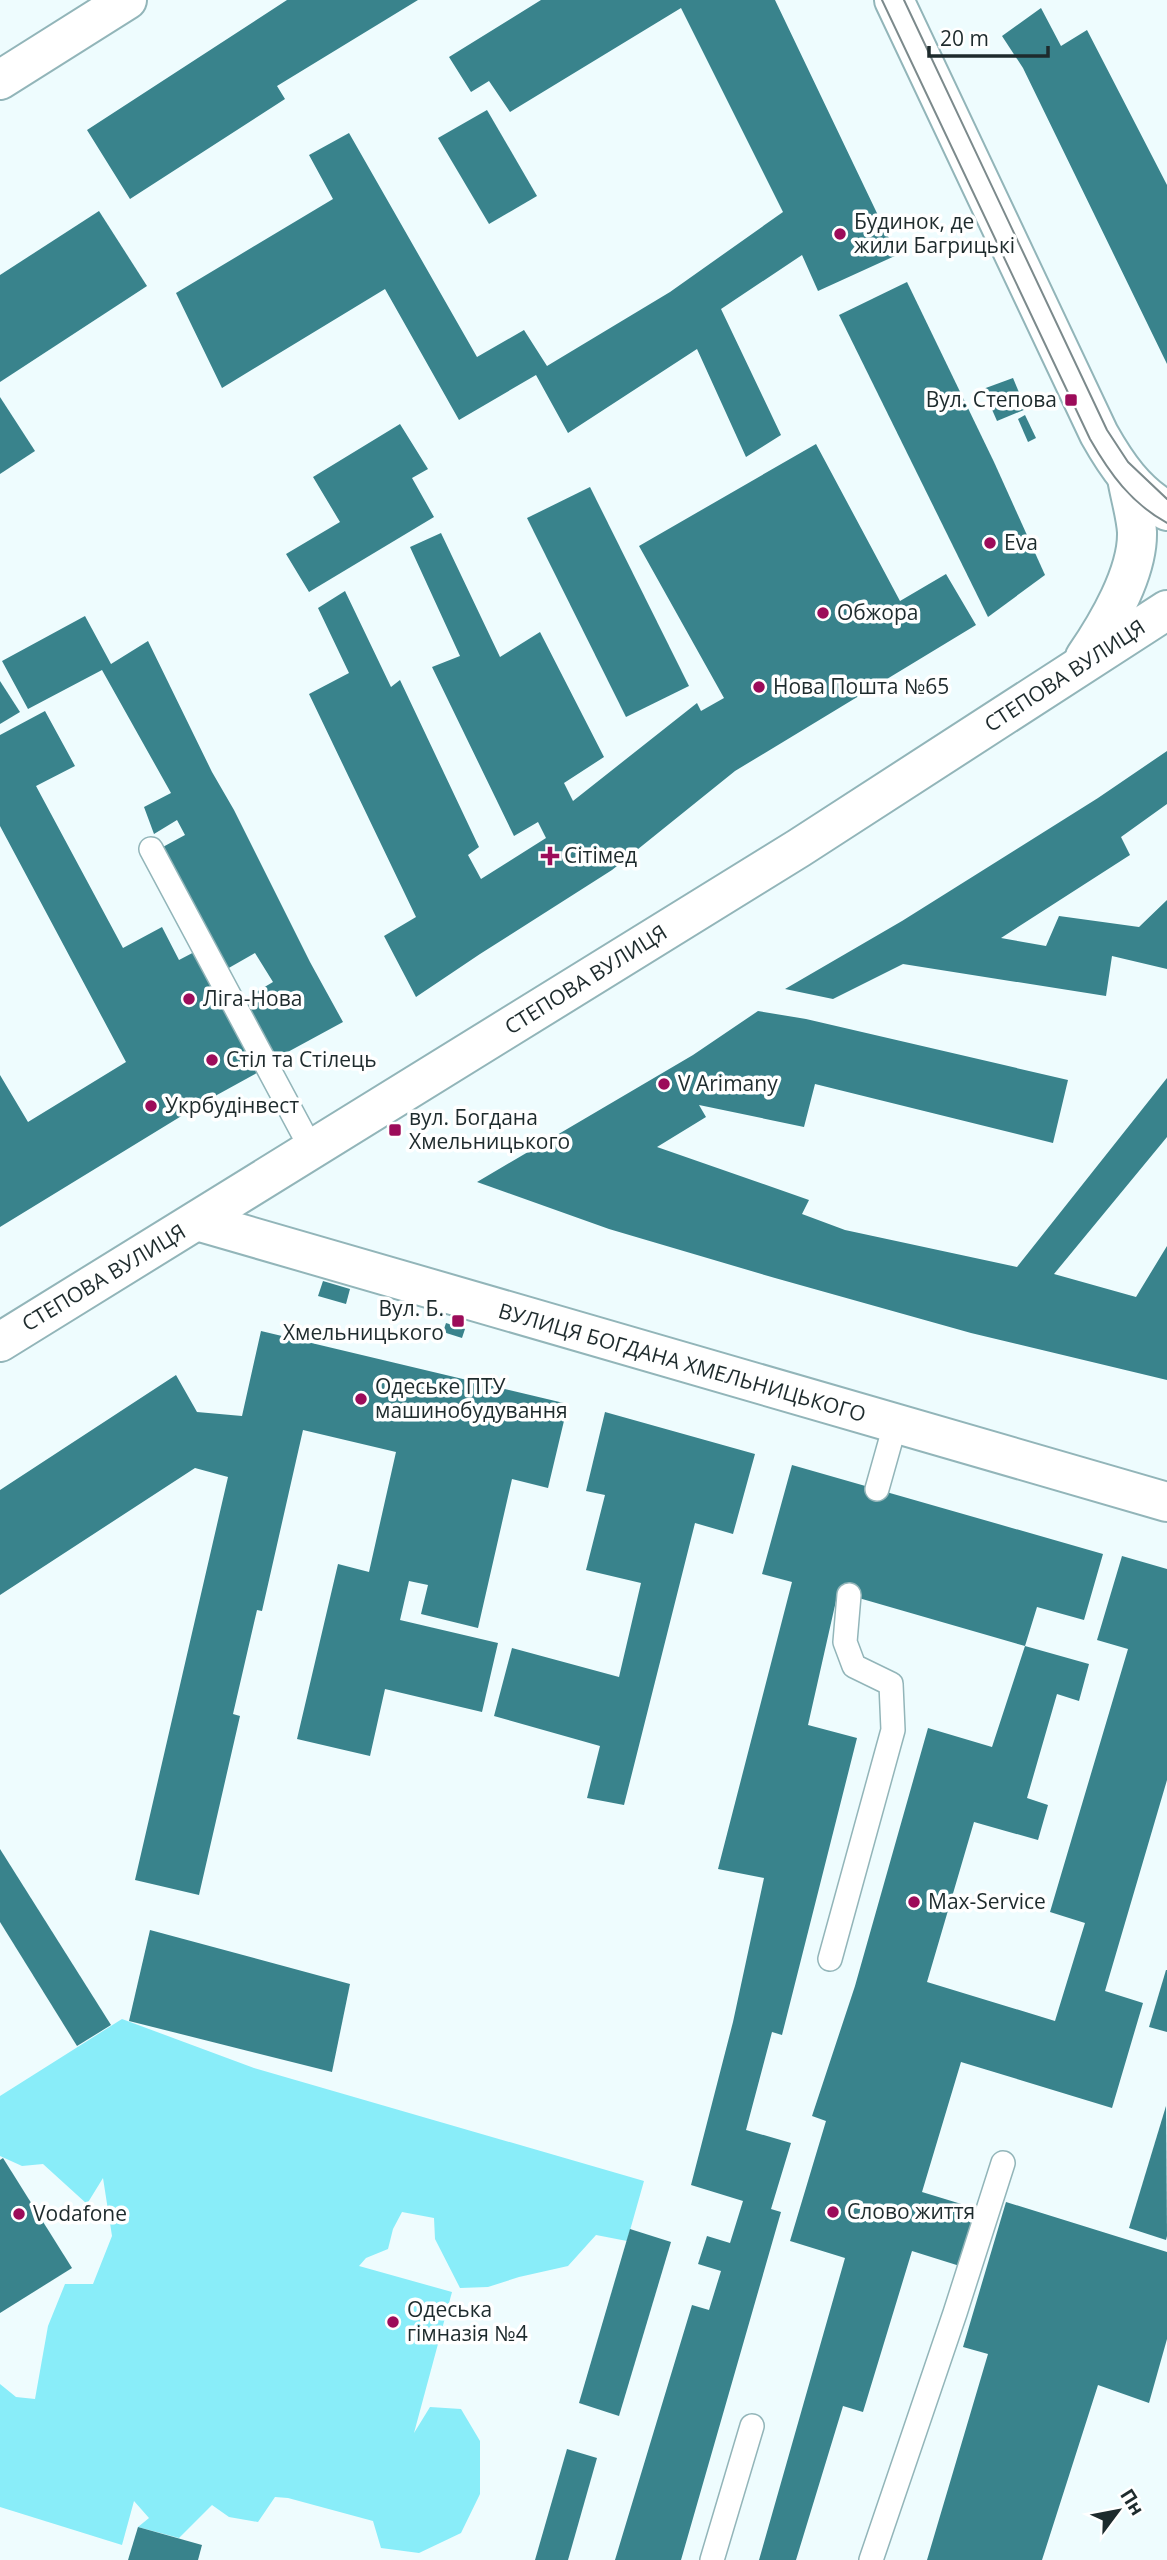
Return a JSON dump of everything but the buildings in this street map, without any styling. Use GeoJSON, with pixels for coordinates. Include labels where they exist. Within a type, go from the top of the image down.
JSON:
{"type":"FeatureCollection","features":[{"type":"Feature","properties":{"kind":"main road"},"geometry":{"type":"LineString","coordinates":[[0,80],[127,0]]}},
{"type":"Feature","properties":{"kind":"main road"},"geometry":{"type":"LineString","coordinates":[[894,0],[1099,434],[1127,478],[1152,502],[1167,511]]}},
{"type":"Feature","properties":{"kind":"main road"},"geometry":{"type":"LineString","coordinates":[[1080,665],[1108,623],[1129,572],[1137,533],[1127,478]]}},
{"type":"Feature","properties":{"kind":"main road","name":"СТЕПОВА ВУЛИЦЯ"},"geometry":{"type":"LineString","coordinates":[[0,1342],[799,848],[1167,610]]}},
{"type":"Feature","properties":{"kind":"main road","name":"ВУЛИЦЯ БОГДАНА ХМЕЛЬНИЦЬКОГО"},"geometry":{"type":"LineString","coordinates":[[197,1221],[1167,1502]]}},
{"type":"Feature","properties":{"kind":"lane"},"geometry":{"type":"LineString","coordinates":[[151,849],[312,1150]]}},
{"type":"Feature","properties":{"kind":"lane"},"geometry":{"type":"LineString","coordinates":[[877,1489],[895,1424]]}},
{"type":"Feature","properties":{"kind":"lane"},"geometry":{"type":"LineString","coordinates":[[830,1959],[893,1730],[891,1684],[854,1666],[845,1642],[849,1595]]}},
{"type":"Feature","properties":{"kind":"lane"},"geometry":{"type":"LineString","coordinates":[[871,2560],[956,2313],[1003,2163]]}},
{"type":"Feature","properties":{"kind":"lane"},"geometry":{"type":"LineString","coordinates":[[712,2560],[752,2426]]}},
{"type":"Feature","properties":{"kind":"shaded area","name":"Одеська гімназія №4"},"geometry":{"type":"Polygon","coordinates":[[[122,2019],[254,2068],[644,2181],[627,2241],[596,2235],[568,2266],[488,2287],[460,2288],[435,2239],[434,2218],[402,2212],[393,2229],[388,2249],[366,2258],[359,2266],[452,2292],[414,2433],[430,2407],[461,2409],[480,2441],[480,2494],[461,2533],[419,2553],[381,2548],[373,2521],[288,2498],[275,2497],[258,2522],[229,2517],[212,2505],[179,2538],[138,2527],[149,2518],[134,2501],[122,2545],[0,2507],[0,2384],[16,2397],[35,2399],[48,2326],[65,2284],[93,2284],[112,2236],[103,2178],[87,2204],[43,2164],[22,2166],[0,2156],[0,2096],[122,2019]]]}},
{"type":"Feature","properties":{"kind":"tram line"},"geometry":{"type":"LineString","coordinates":[[882,0],[1090,439],[1105,464],[1132,497],[1167,523]]}},
{"type":"Feature","properties":{"kind":"tram line"},"geometry":{"type":"LineString","coordinates":[[904,0],[1107,430],[1128,462],[1167,499]]}},
{"type":"Feature","properties":{"kind":"place","name":"Будинок, де жили Багрицькі"},"geometry":{"type":"Point","coordinates":[840,234]}},
{"type":"Feature","properties":{"kind":"place","name":"Вул. Степова"},"geometry":{"type":"Point","coordinates":[1071,400]}},
{"type":"Feature","properties":{"kind":"place","name":"Eva"},"geometry":{"type":"Point","coordinates":[990,543]}},
{"type":"Feature","properties":{"kind":"place","name":"Обжора"},"geometry":{"type":"Point","coordinates":[823,613]}},
{"type":"Feature","properties":{"kind":"place","name":"Нова Пошта №65"},"geometry":{"type":"Point","coordinates":[759,687]}},
{"type":"Feature","properties":{"kind":"place","name":"Сітімед"},"geometry":{"type":"Point","coordinates":[550,856]}},
{"type":"Feature","properties":{"kind":"place","name":"Ліга-Нова"},"geometry":{"type":"Point","coordinates":[189,999]}},
{"type":"Feature","properties":{"kind":"place","name":"Стіл та Стілець"},"geometry":{"type":"Point","coordinates":[212,1060]}},
{"type":"Feature","properties":{"kind":"place","name":"V Arimany"},"geometry":{"type":"Point","coordinates":[664,1084]}},
{"type":"Feature","properties":{"kind":"place","name":"Укрбудінвест"},"geometry":{"type":"Point","coordinates":[151,1106]}},
{"type":"Feature","properties":{"kind":"place","name":"вул. Богдана Хмельницького"},"geometry":{"type":"Point","coordinates":[395,1130]}},
{"type":"Feature","properties":{"kind":"place","name":"Вул. Б. Хмельницького"},"geometry":{"type":"Point","coordinates":[458,1321]}},
{"type":"Feature","properties":{"kind":"place","name":"Одеське ПТУ машинобудування"},"geometry":{"type":"Point","coordinates":[361,1399]}},
{"type":"Feature","properties":{"kind":"place","name":"Max-Service"},"geometry":{"type":"Point","coordinates":[914,1902]}},
{"type":"Feature","properties":{"kind":"place","name":"Слово життя"},"geometry":{"type":"Point","coordinates":[833,2212]}},
{"type":"Feature","properties":{"kind":"place","name":"Vodafone"},"geometry":{"type":"Point","coordinates":[19,2214]}},
{"type":"Feature","properties":{"kind":"place","name":"Одеська гімназія №4"},"geometry":{"type":"Point","coordinates":[393,2322]}}]}
